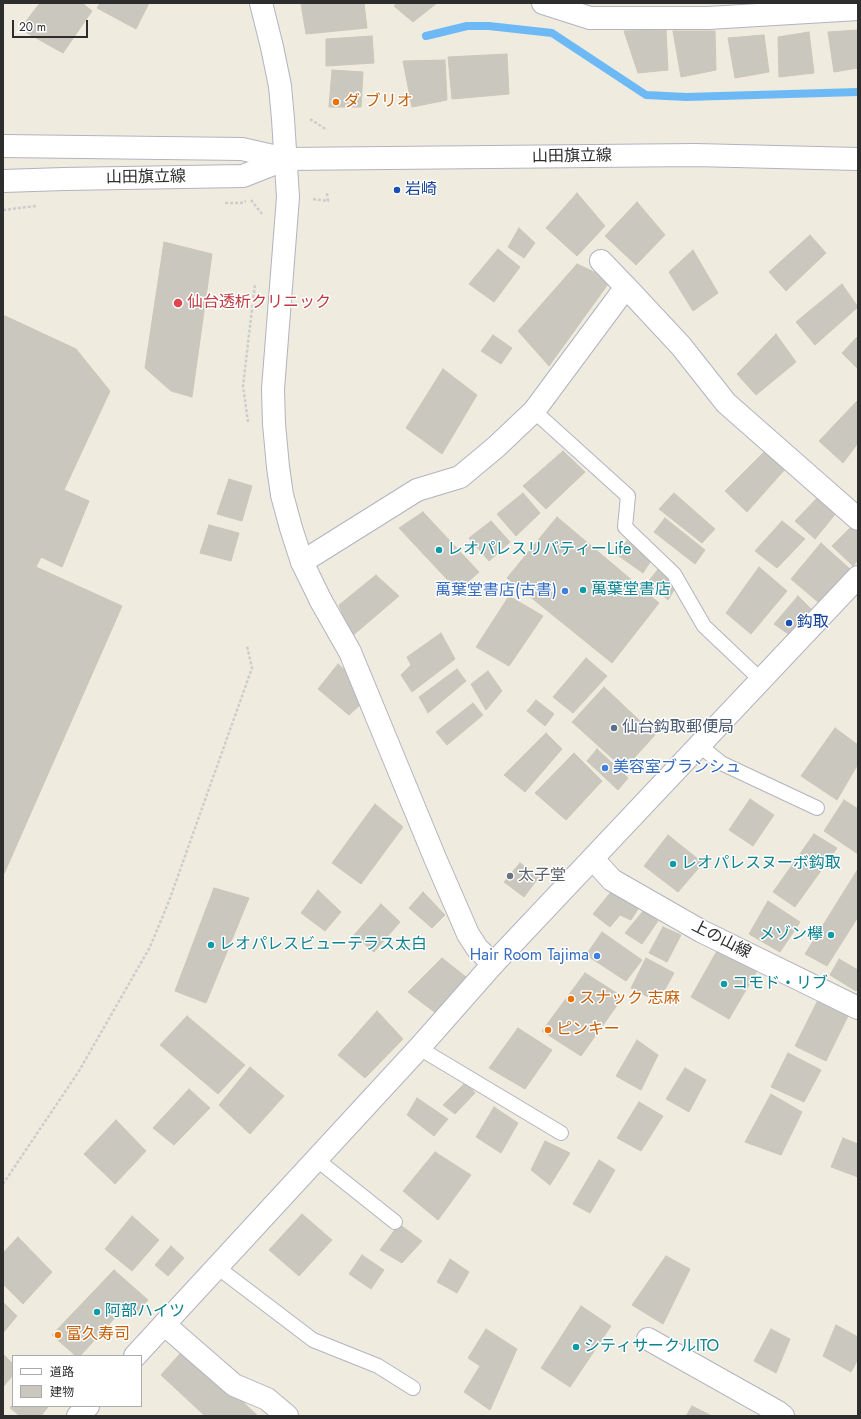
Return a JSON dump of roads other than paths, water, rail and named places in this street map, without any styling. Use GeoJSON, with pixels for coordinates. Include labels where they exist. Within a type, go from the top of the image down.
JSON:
{"type":"FeatureCollection","features":[{"type":"Feature","properties":{"kind":"street"},"geometry":{"type":"LineString","coordinates":[[261,3],[280,86],[288,197],[273,389],[274,424],[282,495],[302,562],[321,601],[350,652],[468,934],[476,948],[493,964]]}},
{"type":"Feature","properties":{"kind":"street"},"geometry":{"type":"LineString","coordinates":[[544,3],[590,18],[702,10],[858,8]]}},
{"type":"Feature","properties":{"kind":"street","name":"山田旗立線"},"geometry":{"type":"LineString","coordinates":[[3,146],[242,149],[286,159],[695,155],[858,159]]}},
{"type":"Feature","properties":{"kind":"street","name":"山田旗立線"},"geometry":{"type":"LineString","coordinates":[[3,181],[243,176],[286,159]]}},
{"type":"Feature","properties":{"kind":"street"},"geometry":{"type":"LineString","coordinates":[[601,261],[681,346],[726,403],[858,519]]}},
{"type":"Feature","properties":{"kind":"street"},"geometry":{"type":"LineString","coordinates":[[302,562],[417,490],[460,477],[496,447],[534,411],[626,287]]}},
{"type":"Feature","properties":{"kind":"street"},"geometry":{"type":"LineString","coordinates":[[136,1355],[419,1048],[493,964],[858,577]]}},
{"type":"Feature","properties":{"kind":"street","name":"上の山線"},"geometry":{"type":"LineString","coordinates":[[593,859],[612,880],[702,931],[858,1008]]}},
{"type":"Feature","properties":{"kind":"street"},"geometry":{"type":"LineString","coordinates":[[165,1325],[234,1385],[267,1399],[287,1416]]}},
{"type":"Feature","properties":{"kind":"street"},"geometry":{"type":"LineString","coordinates":[[648,1339],[783,1416]]}},
{"type":"Feature","properties":{"kind":"street"},"geometry":{"type":"LineString","coordinates":[[78,1416],[87,1407]]}},
{"type":"Feature","properties":{"kind":"lane"},"geometry":{"type":"LineString","coordinates":[[534,411],[628,496],[626,527],[674,574],[704,626],[761,680]]}},
{"type":"Feature","properties":{"kind":"lane"},"geometry":{"type":"LineString","coordinates":[[700,746],[721,763],[817,808]]}},
{"type":"Feature","properties":{"kind":"lane"},"geometry":{"type":"LineString","coordinates":[[419,1048],[561,1133]]}},
{"type":"Feature","properties":{"kind":"lane"},"geometry":{"type":"LineString","coordinates":[[316,1159],[395,1222]]}},
{"type":"Feature","properties":{"kind":"lane"},"geometry":{"type":"LineString","coordinates":[[217,1267],[312,1340],[378,1366],[413,1388]]}},
{"type":"Feature","properties":{"kind":"waterway"},"geometry":{"type":"LineString","coordinates":[[426,36],[467,26],[489,26],[552,33],[646,95],[686,97],[858,92]]}},
{"type":"Feature","properties":{"kind":"place","name":"ダ ブリオ"},"geometry":{"type":"Point","coordinates":[336,102]}},
{"type":"Feature","properties":{"kind":"place","name":"岩崎"},"geometry":{"type":"Point","coordinates":[397,190]}},
{"type":"Feature","properties":{"kind":"place","name":"仙台透析クリニック"},"geometry":{"type":"Point","coordinates":[178,303]}},
{"type":"Feature","properties":{"kind":"place","name":"レオパレスリバティーLife"},"geometry":{"type":"Point","coordinates":[439,550]}},
{"type":"Feature","properties":{"kind":"place","name":"萬葉堂書店"},"geometry":{"type":"Point","coordinates":[583,590]}},
{"type":"Feature","properties":{"kind":"place","name":"萬葉堂書店(古書)"},"geometry":{"type":"Point","coordinates":[565,591]}},
{"type":"Feature","properties":{"kind":"place","name":"鈎取"},"geometry":{"type":"Point","coordinates":[789,623]}},
{"type":"Feature","properties":{"kind":"place","name":"仙台鈎取郵便局"},"geometry":{"type":"Point","coordinates":[614,728]}},
{"type":"Feature","properties":{"kind":"place","name":"美容室ブランシュ"},"geometry":{"type":"Point","coordinates":[605,768]}},
{"type":"Feature","properties":{"kind":"place","name":"レオパレスヌーボ鈎取"},"geometry":{"type":"Point","coordinates":[673,864]}},
{"type":"Feature","properties":{"kind":"place","name":"太子堂"},"geometry":{"type":"Point","coordinates":[510,876]}},
{"type":"Feature","properties":{"kind":"place","name":"メゾン欅"},"geometry":{"type":"Point","coordinates":[831,935]}},
{"type":"Feature","properties":{"kind":"place","name":"レオパレスビューテラス太白"},"geometry":{"type":"Point","coordinates":[211,945]}},
{"type":"Feature","properties":{"kind":"place","name":"Hair Room Tajima"},"geometry":{"type":"Point","coordinates":[597,956]}},
{"type":"Feature","properties":{"kind":"place","name":"コモド・リブ"},"geometry":{"type":"Point","coordinates":[724,984]}},
{"type":"Feature","properties":{"kind":"place","name":"スナック 志麻"},"geometry":{"type":"Point","coordinates":[571,999]}},
{"type":"Feature","properties":{"kind":"place","name":"ピンキー"},"geometry":{"type":"Point","coordinates":[548,1030]}},
{"type":"Feature","properties":{"kind":"place","name":"阿部ハイツ"},"geometry":{"type":"Point","coordinates":[97,1312]}},
{"type":"Feature","properties":{"kind":"place","name":"富久寿司"},"geometry":{"type":"Point","coordinates":[58,1335]}},
{"type":"Feature","properties":{"kind":"place","name":"シティサークルITO"},"geometry":{"type":"Point","coordinates":[576,1347]}}]}
